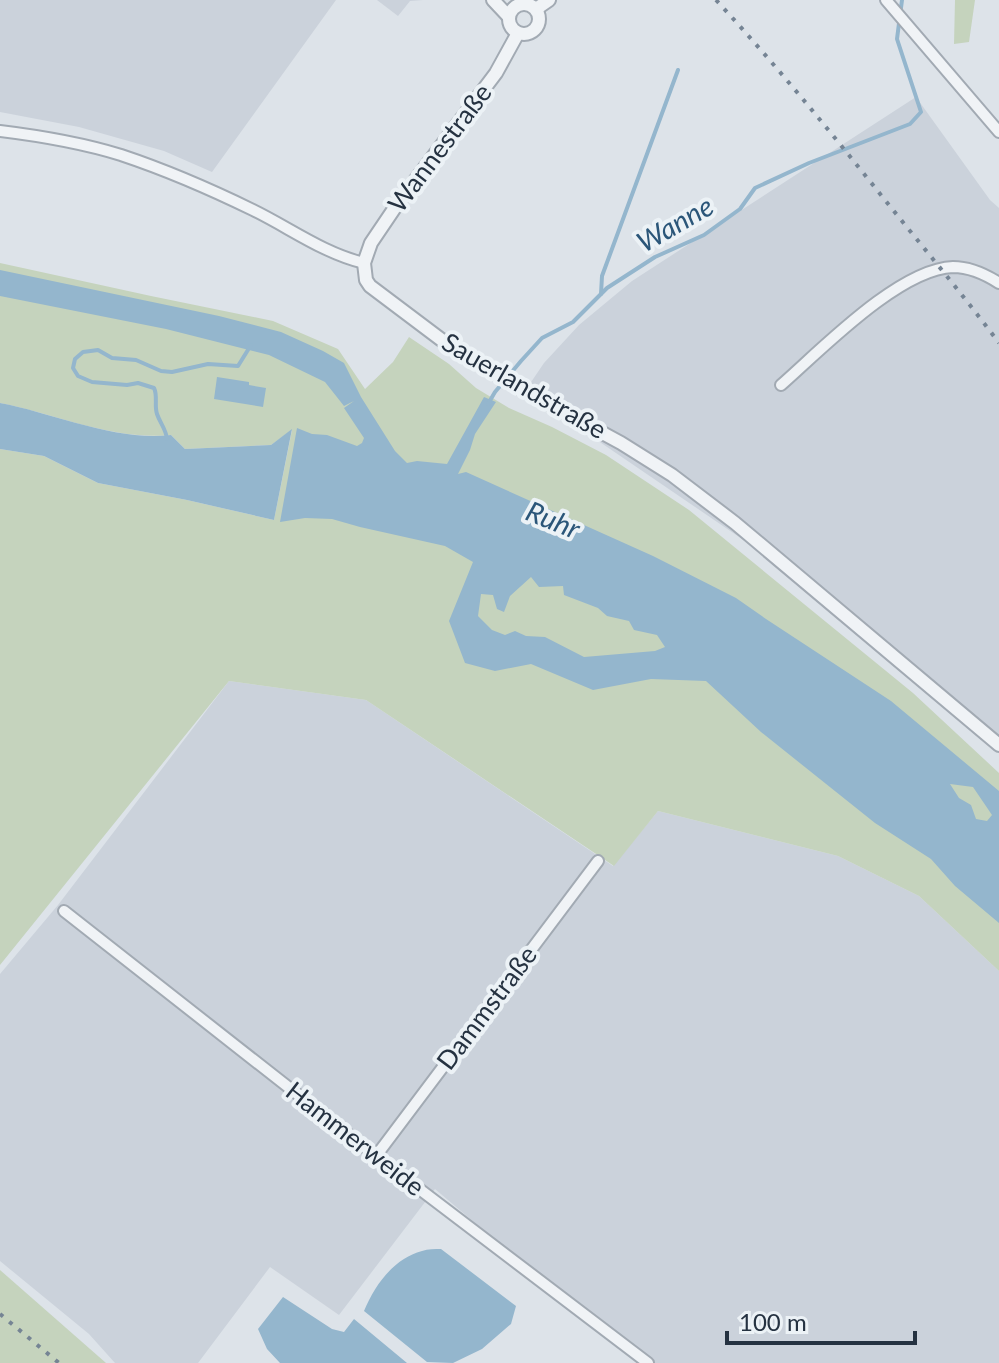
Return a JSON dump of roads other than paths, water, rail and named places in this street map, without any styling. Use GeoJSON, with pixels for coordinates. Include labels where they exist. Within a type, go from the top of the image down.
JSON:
{"type":"FeatureCollection","features":[{"type":"Feature","properties":{"kind":"street"},"geometry":{"type":"LineString","coordinates":[[493,0],[509,17],[511,27],[518,33],[530,34],[538,27],[540,17],[531,5],[517,2],[509,17]]}},
{"type":"Feature","properties":{"kind":"street"},"geometry":{"type":"LineString","coordinates":[[536,9],[549,0]]}},
{"type":"Feature","properties":{"kind":"street"},"geometry":{"type":"LineString","coordinates":[[889,3],[998,127]]}},
{"type":"Feature","properties":{"kind":"street","name":"Wannestraße"},"geometry":{"type":"LineString","coordinates":[[364,263],[367,250],[377,233],[496,73],[518,33]]}},
{"type":"Feature","properties":{"kind":"street"},"geometry":{"type":"LineString","coordinates":[[0,131],[43,137],[120,155],[204,188],[320,247],[364,263]]}},
{"type":"Feature","properties":{"kind":"street","name":"Sauerlandstraße"},"geometry":{"type":"LineString","coordinates":[[364,263],[366,280],[375,292],[443,341],[672,475],[735,523],[999,745]]}},
{"type":"Feature","properties":{"kind":"street"},"geometry":{"type":"LineString","coordinates":[[781,385],[872,305],[920,276],[941,269],[961,268],[977,271],[999,283]]}},
{"type":"Feature","properties":{"kind":"street","name":"Dammstraße"},"geometry":{"type":"LineString","coordinates":[[376,1156],[598,861]]}},
{"type":"Feature","properties":{"kind":"street","name":"Hammerweide"},"geometry":{"type":"LineString","coordinates":[[64,911],[376,1156],[648,1363]]}},
{"type":"Feature","properties":{"kind":"water","name":"Ruhr"},"geometry":{"type":"Polygon","coordinates":[[[0,270],[281,332],[344,363],[395,451],[407,463],[447,464],[484,397],[496,402],[475,434],[458,474],[466,472],[653,556],[736,598],[891,701],[999,791],[999,923],[955,886],[931,859],[875,823],[761,732],[706,681],[651,679],[593,690],[531,664],[495,671],[465,663],[449,621],[473,562],[445,546],[332,519],[305,518],[280,522],[297,428],[357,446],[364,438],[344,408],[354,401],[344,406],[325,382],[269,355],[166,329],[0,296],[0,270]],[[531,577],[510,596],[504,612],[497,609],[493,595],[481,594],[478,616],[492,630],[505,635],[515,631],[526,636],[545,637],[584,657],[655,651],[665,647],[657,635],[634,630],[629,621],[607,616],[598,608],[564,595],[563,586],[539,587],[531,577]],[[950,784],[959,798],[971,805],[976,819],[987,821],[992,815],[973,787],[950,784]]]}},
{"type":"Feature","properties":{"kind":"water"},"geometry":{"type":"Polygon","coordinates":[[[217,377],[266,388],[263,407],[214,399],[217,377]]]}},
{"type":"Feature","properties":{"kind":"water"},"geometry":{"type":"Polygon","coordinates":[[[0,403],[108,431],[171,435],[185,449],[271,445],[292,429],[274,520],[98,483],[44,456],[0,449],[0,403]]]}},
{"type":"Feature","properties":{"kind":"water"},"geometry":{"type":"Polygon","coordinates":[[[441,1249],[516,1306],[511,1324],[482,1349],[453,1363],[427,1362],[364,1311],[380,1283],[402,1260],[427,1250],[441,1249]]]}},
{"type":"Feature","properties":{"kind":"water"},"geometry":{"type":"Polygon","coordinates":[[[283,1297],[332,1329],[344,1332],[354,1319],[407,1363],[280,1363],[267,1349],[258,1329],[283,1297]]]}},
{"type":"Feature","properties":{"kind":"waterway","name":"Wanne"},"geometry":{"type":"LineString","coordinates":[[488,404],[542,338],[573,322],[607,288],[655,257],[704,235],[740,209],[755,188],[809,163],[910,124],[921,112],[897,39],[902,0]]}},
{"type":"Feature","properties":{"kind":"waterway"},"geometry":{"type":"LineString","coordinates":[[601,294],[602,276],[678,70]]}},
{"type":"Feature","properties":{"kind":"waterway"},"geometry":{"type":"LineString","coordinates":[[167,439],[157,414],[154,388],[138,383],[92,382],[78,376],[73,368],[75,359],[83,352],[98,350],[112,358],[136,360],[161,371],[172,372],[208,364],[238,366],[251,345]]}},
{"type":"Feature","properties":{"kind":"railway"},"geometry":{"type":"LineString","coordinates":[[716,0],[826,127],[999,343]]}},
{"type":"Feature","properties":{"kind":"railway"},"geometry":{"type":"LineString","coordinates":[[0,1314],[59,1363]]}}]}
